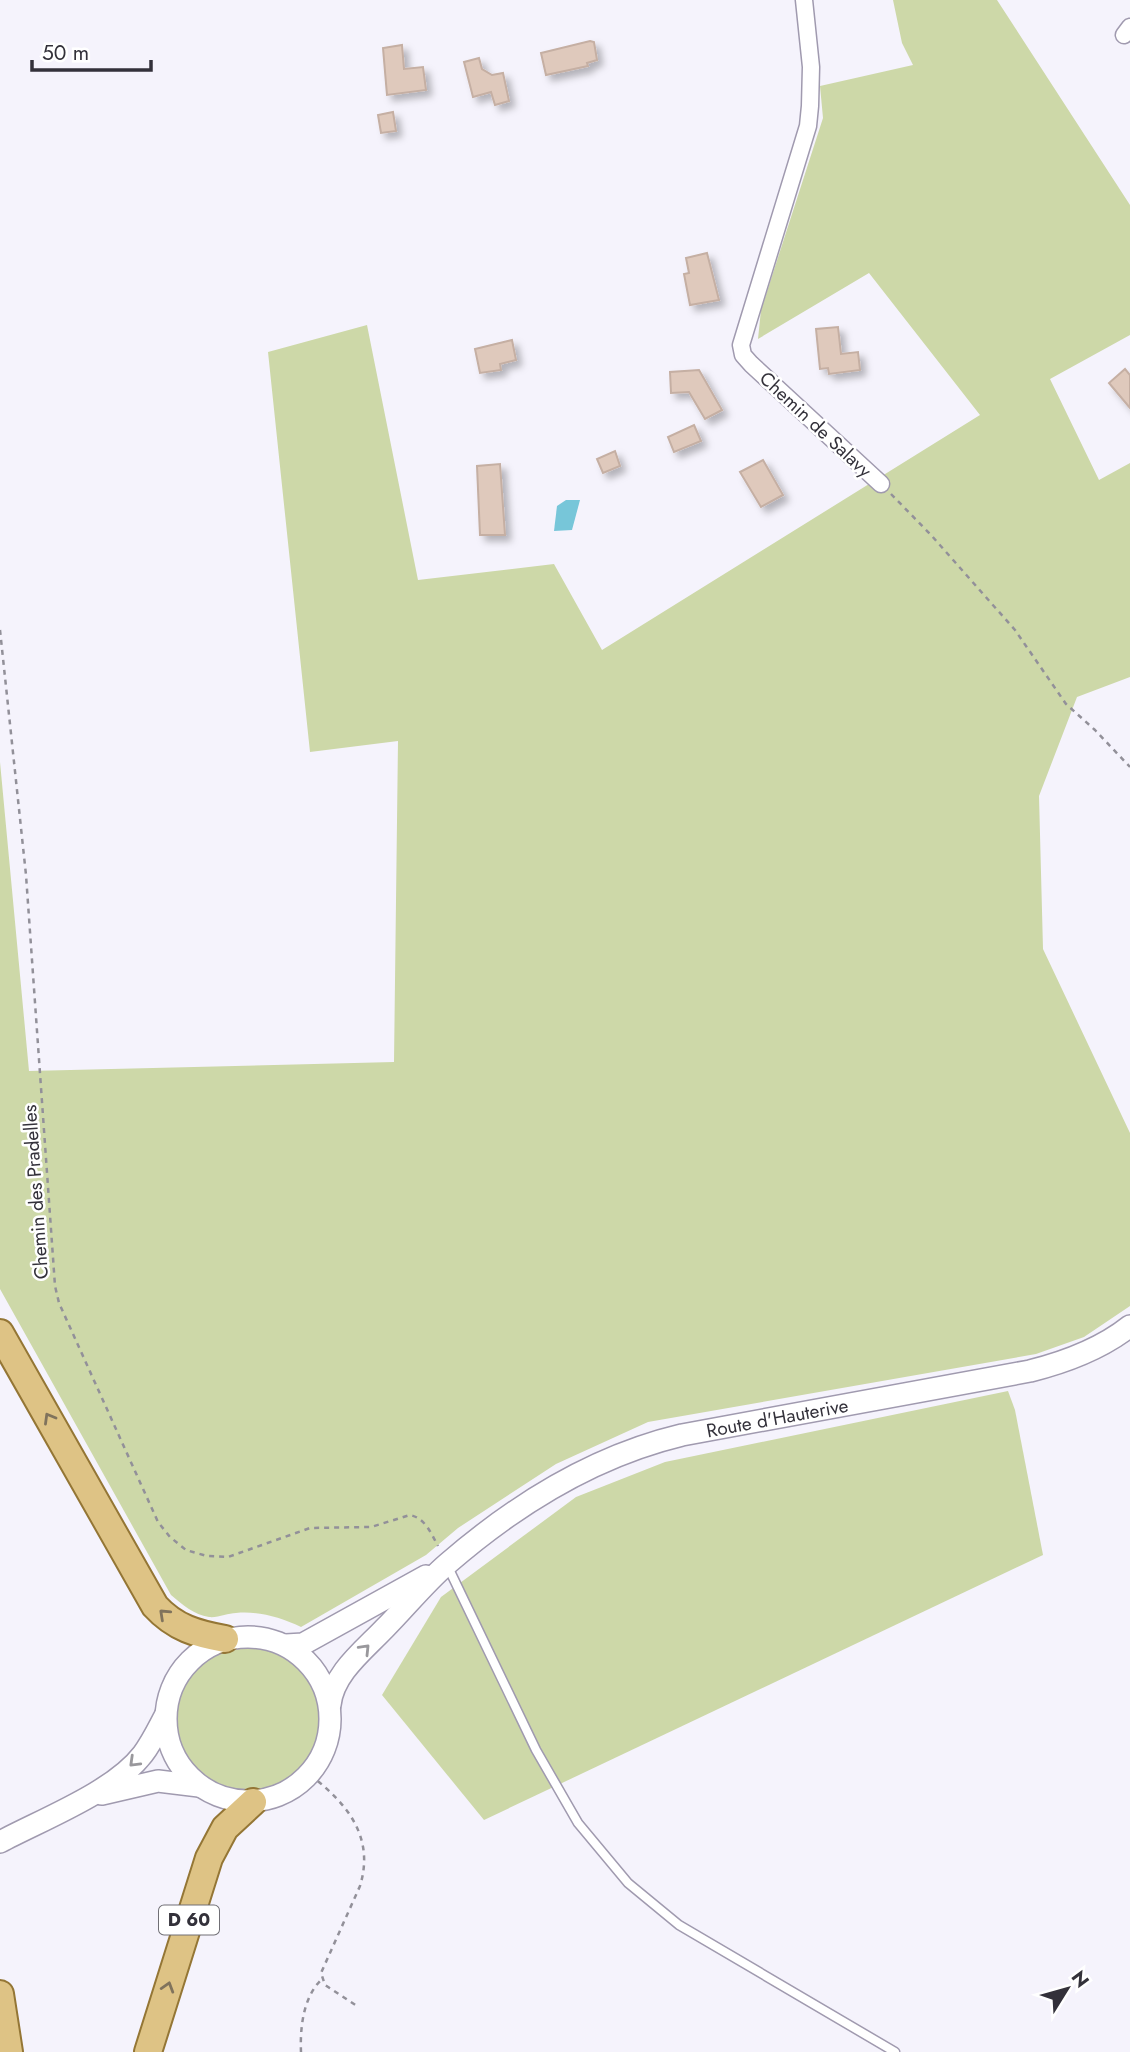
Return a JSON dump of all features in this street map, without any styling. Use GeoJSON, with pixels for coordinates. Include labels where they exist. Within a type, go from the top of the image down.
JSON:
{"type":"FeatureCollection","features":[{"type":"Feature","properties":{"kind":"main road"},"geometry":{"type":"LineString","coordinates":[[0,1333],[155,1606],[164,1616],[187,1630],[225,1639]]}},
{"type":"Feature","properties":{"kind":"main road","name":"D 60"},"geometry":{"type":"LineString","coordinates":[[148,2052],[209,1858],[225,1828],[253,1802]]}},
{"type":"Feature","properties":{"kind":"main road"},"geometry":{"type":"LineString","coordinates":[[0,1994],[9,2052]]}},
{"type":"Feature","properties":{"kind":"street","name":"Chemin de Salavy"},"geometry":{"type":"LineString","coordinates":[[804,0],[811,67],[807,126],[776,223],[741,350],[751,364],[881,484]]}},
{"type":"Feature","properties":{"kind":"street","name":"Route d'Hauterive"},"geometry":{"type":"LineString","coordinates":[[286,1645],[306,1660],[322,1681],[330,1705],[328,1742],[321,1759],[310,1774],[293,1788],[274,1798],[253,1802],[234,1801],[199,1786],[180,1766],[169,1742],[165,1716],[169,1695],[177,1676],[190,1660],[206,1647],[225,1639],[256,1637],[286,1645],[303,1644],[446,1565],[523,1506],[565,1479],[632,1449],[697,1432],[1030,1371],[1061,1363],[1090,1351],[1130,1326]]}},
{"type":"Feature","properties":{"kind":"street","name":"Route d'Hauterive"},"geometry":{"type":"LineString","coordinates":[[330,1705],[335,1685],[352,1663],[446,1565]]}},
{"type":"Feature","properties":{"kind":"street","name":"Route d'Hauterive"},"geometry":{"type":"LineString","coordinates":[[90,1797],[136,1762],[165,1716]]}},
{"type":"Feature","properties":{"kind":"street","name":"Route d'Hauterive"},"geometry":{"type":"LineString","coordinates":[[0,1842],[90,1797],[158,1781],[199,1786]]}},
{"type":"Feature","properties":{"kind":"lane"},"geometry":{"type":"LineString","coordinates":[[446,1565],[536,1750],[578,1823],[628,1883],[679,1925],[895,2052]]}},
{"type":"Feature","properties":{"kind":"path","name":"Chemin de Salavy"},"geometry":{"type":"LineString","coordinates":[[881,484],[931,535],[1015,630],[1066,704],[1095,730],[1130,768]]}},
{"type":"Feature","properties":{"kind":"path","name":"Chemin des Pradelles"},"geometry":{"type":"LineString","coordinates":[[0,630],[26,875],[55,1286],[60,1303],[158,1522],[170,1537],[186,1550],[207,1556],[228,1557],[310,1528],[371,1527],[410,1515],[416,1516],[424,1523],[446,1565]]}},
{"type":"Feature","properties":{"kind":"path"},"geometry":{"type":"LineString","coordinates":[[301,2052],[304,2012],[313,1988],[321,1979],[322,1966],[360,1886],[366,1860],[361,1836],[349,1814],[310,1774]]}},
{"type":"Feature","properties":{"kind":"path"},"geometry":{"type":"LineString","coordinates":[[321,1979],[325,1985],[357,2006]]}},
{"type":"Feature","properties":{"kind":"green space"},"geometry":{"type":"Polygon","coordinates":[[[893,0],[997,0],[1130,205],[1130,335],[1050,379],[1099,480],[1130,463],[1130,677],[1077,697],[1039,796],[1043,949],[1130,1133],[1130,1306],[1084,1337],[1036,1354],[648,1422],[556,1464],[458,1528],[426,1555],[301,1627],[261,1614],[236,1613],[212,1617],[198,1614],[171,1595],[0,1289],[0,762],[29,1071],[394,1062],[398,741],[310,752],[268,352],[367,325],[418,580],[554,564],[602,650],[980,415],[869,273],[758,339],[761,310],[823,118],[820,86],[913,65],[902,43],[893,0]]]}},
{"type":"Feature","properties":{"kind":"green space"},"geometry":{"type":"Polygon","coordinates":[[[1008,1391],[1015,1410],[1043,1555],[484,1820],[382,1695],[441,1597],[576,1497],[665,1462],[1008,1391]]]}},
{"type":"Feature","properties":{"kind":"green space"},"geometry":{"type":"Polygon","coordinates":[[[248,1648],[275,1653],[299,1668],[314,1692],[319,1719],[314,1746],[299,1770],[275,1785],[248,1790],[221,1785],[197,1770],[182,1746],[177,1719],[182,1692],[197,1668],[221,1653],[248,1648]]]}},
{"type":"Feature","properties":{"kind":"water"},"geometry":{"type":"Polygon","coordinates":[[[566,500],[580,500],[572,530],[554,531],[557,506],[566,500]]]}},
{"type":"Feature","properties":{"kind":"building"},"geometry":{"type":"Polygon","coordinates":[[[594,42],[597,60],[587,63],[588,66],[546,75],[541,53],[594,42]]]}},
{"type":"Feature","properties":{"kind":"building"},"geometry":{"type":"Polygon","coordinates":[[[402,45],[404,69],[423,67],[426,90],[387,95],[383,48],[402,45]]]}},
{"type":"Feature","properties":{"kind":"building"},"geometry":{"type":"Polygon","coordinates":[[[479,58],[482,69],[492,75],[503,73],[509,101],[495,105],[491,92],[473,97],[464,62],[479,58]]]}},
{"type":"Feature","properties":{"kind":"building"},"geometry":{"type":"Polygon","coordinates":[[[393,112],[396,131],[381,133],[378,115],[393,112]]]}},
{"type":"Feature","properties":{"kind":"building"},"geometry":{"type":"Polygon","coordinates":[[[707,253],[719,300],[690,305],[684,274],[689,273],[686,258],[707,253]]]}},
{"type":"Feature","properties":{"kind":"building"},"geometry":{"type":"Polygon","coordinates":[[[838,327],[841,354],[858,352],[860,370],[829,374],[828,368],[820,369],[816,329],[838,327]]]}},
{"type":"Feature","properties":{"kind":"building"},"geometry":{"type":"Polygon","coordinates":[[[512,340],[516,360],[500,364],[501,370],[480,373],[475,349],[512,340]]]}},
{"type":"Feature","properties":{"kind":"building"},"geometry":{"type":"Polygon","coordinates":[[[1125,369],[1130,375],[1130,408],[1109,383],[1125,369]]]}},
{"type":"Feature","properties":{"kind":"building"},"geometry":{"type":"Polygon","coordinates":[[[699,370],[722,410],[705,419],[689,392],[671,393],[670,372],[699,370]]]}},
{"type":"Feature","properties":{"kind":"building"},"geometry":{"type":"Polygon","coordinates":[[[694,425],[701,441],[674,452],[668,437],[694,425]]]}},
{"type":"Feature","properties":{"kind":"building"},"geometry":{"type":"Polygon","coordinates":[[[615,451],[620,466],[603,473],[597,459],[615,451]]]}},
{"type":"Feature","properties":{"kind":"building"},"geometry":{"type":"Polygon","coordinates":[[[763,460],[783,495],[761,507],[740,472],[763,460]]]}},
{"type":"Feature","properties":{"kind":"building"},"geometry":{"type":"Polygon","coordinates":[[[500,464],[505,535],[480,535],[477,466],[500,464]]]}}]}
